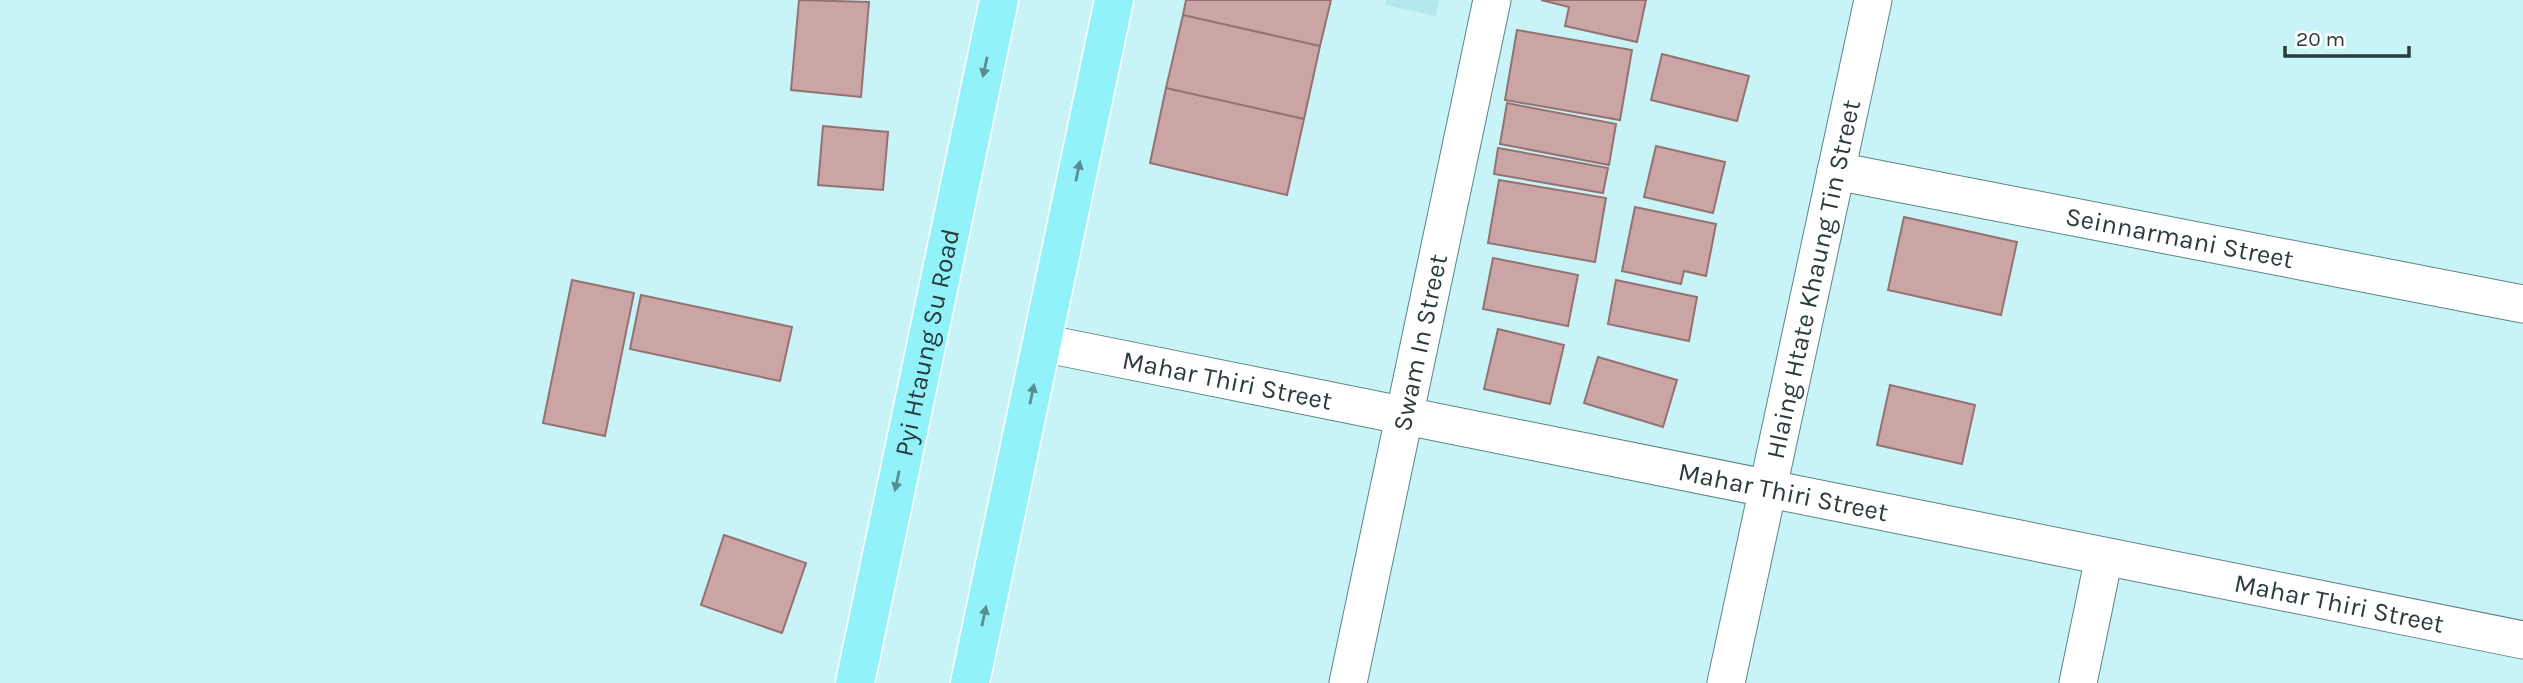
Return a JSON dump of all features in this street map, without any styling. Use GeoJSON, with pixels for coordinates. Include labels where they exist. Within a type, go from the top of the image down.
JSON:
{"type":"FeatureCollection","features":[{"type":"Feature","properties":{"kind":"main road","name":"Pyi Htaung Su Road"},"geometry":{"type":"LineString","coordinates":[[855,683],[999,0]]}},
{"type":"Feature","properties":{"kind":"main road"},"geometry":{"type":"LineString","coordinates":[[970,683],[1114,0]]}},
{"type":"Feature","properties":{"kind":"street","name":"Swam In Street"},"geometry":{"type":"LineString","coordinates":[[1348,683],[1492,0]]}},
{"type":"Feature","properties":{"kind":"street","name":"Hlaing Htate Khaung Tin Street"},"geometry":{"type":"LineString","coordinates":[[1726,683],[1873,0]]}},
{"type":"Feature","properties":{"kind":"street","name":"Seinnarmani Street"},"geometry":{"type":"LineString","coordinates":[[1836,171],[2523,304]]}},
{"type":"Feature","properties":{"kind":"street","name":"Mahar Thiri Street"},"geometry":{"type":"LineString","coordinates":[[1042,342],[2523,640]]}},
{"type":"Feature","properties":{"kind":"street"},"geometry":{"type":"LineString","coordinates":[[2078,683],[2104,556]]}},
{"type":"Feature","properties":{"kind":"shaded area"},"geometry":{"type":"Polygon","coordinates":[[[1386,0],[1439,0],[1436,16],[1385,5],[1386,0]]]}},
{"type":"Feature","properties":{"kind":"building"},"geometry":{"type":"Polygon","coordinates":[[[799,0],[869,2],[861,97],[791,90],[799,0]]]}},
{"type":"Feature","properties":{"kind":"building"},"geometry":{"type":"Polygon","coordinates":[[[1186,0],[1331,0],[1320,46],[1183,15],[1186,0]]]}},
{"type":"Feature","properties":{"kind":"building"},"geometry":{"type":"Polygon","coordinates":[[[1541,0],[1646,0],[1637,42],[1565,26],[1569,7],[1541,0]]]}},
{"type":"Feature","properties":{"kind":"building"},"geometry":{"type":"Polygon","coordinates":[[[1183,15],[1320,46],[1304,119],[1166,88],[1183,15]]]}},
{"type":"Feature","properties":{"kind":"building"},"geometry":{"type":"Polygon","coordinates":[[[1517,30],[1632,50],[1620,120],[1505,100],[1517,30]]]}},
{"type":"Feature","properties":{"kind":"building"},"geometry":{"type":"Polygon","coordinates":[[[1517,30],[1632,50],[1620,120],[1505,100],[1517,30]]]}},
{"type":"Feature","properties":{"kind":"building"},"geometry":{"type":"Polygon","coordinates":[[[1662,54],[1749,76],[1737,121],[1651,100],[1662,54]]]}},
{"type":"Feature","properties":{"kind":"building"},"geometry":{"type":"Polygon","coordinates":[[[1166,88],[1304,119],[1287,195],[1150,163],[1166,88]]]}},
{"type":"Feature","properties":{"kind":"building"},"geometry":{"type":"Polygon","coordinates":[[[1507,103],[1616,124],[1609,165],[1500,144],[1507,103]]]}},
{"type":"Feature","properties":{"kind":"building"},"geometry":{"type":"Polygon","coordinates":[[[1507,103],[1616,124],[1609,165],[1500,144],[1507,103]]]}},
{"type":"Feature","properties":{"kind":"building"},"geometry":{"type":"Polygon","coordinates":[[[823,126],[888,132],[883,190],[818,185],[823,126]]]}},
{"type":"Feature","properties":{"kind":"building"},"geometry":{"type":"Polygon","coordinates":[[[1656,146],[1725,162],[1713,213],[1644,197],[1656,146]]]}},
{"type":"Feature","properties":{"kind":"building"},"geometry":{"type":"Polygon","coordinates":[[[1498,148],[1608,168],[1603,193],[1494,174],[1498,148]]]}},
{"type":"Feature","properties":{"kind":"building"},"geometry":{"type":"Polygon","coordinates":[[[1498,148],[1608,168],[1603,193],[1494,174],[1498,148]]]}},
{"type":"Feature","properties":{"kind":"building"},"geometry":{"type":"Polygon","coordinates":[[[1499,180],[1606,198],[1595,262],[1488,243],[1499,180]]]}},
{"type":"Feature","properties":{"kind":"building"},"geometry":{"type":"Polygon","coordinates":[[[1499,180],[1606,198],[1595,262],[1488,243],[1499,180]]]}},
{"type":"Feature","properties":{"kind":"building"},"geometry":{"type":"Polygon","coordinates":[[[1635,207],[1716,224],[1706,276],[1684,271],[1681,284],[1622,271],[1635,207]]]}},
{"type":"Feature","properties":{"kind":"building"},"geometry":{"type":"Polygon","coordinates":[[[1904,217],[2017,242],[2001,315],[1888,290],[1904,217]]]}},
{"type":"Feature","properties":{"kind":"building"},"geometry":{"type":"Polygon","coordinates":[[[1493,258],[1578,275],[1568,326],[1483,309],[1493,258]]]}},
{"type":"Feature","properties":{"kind":"building"},"geometry":{"type":"Polygon","coordinates":[[[572,280],[634,293],[605,436],[543,423],[572,280]]]}},
{"type":"Feature","properties":{"kind":"building"},"geometry":{"type":"Polygon","coordinates":[[[1616,280],[1697,297],[1689,341],[1608,324],[1616,280]]]}},
{"type":"Feature","properties":{"kind":"building"},"geometry":{"type":"Polygon","coordinates":[[[641,295],[792,327],[780,381],[630,349],[641,295]]]}},
{"type":"Feature","properties":{"kind":"building"},"geometry":{"type":"Polygon","coordinates":[[[1498,329],[1564,345],[1550,404],[1484,389],[1498,329]]]}},
{"type":"Feature","properties":{"kind":"building"},"geometry":{"type":"Polygon","coordinates":[[[1598,357],[1677,380],[1663,427],[1584,403],[1598,357]]]}},
{"type":"Feature","properties":{"kind":"building"},"geometry":{"type":"Polygon","coordinates":[[[1890,385],[1975,405],[1962,464],[1877,445],[1890,385]]]}},
{"type":"Feature","properties":{"kind":"building"},"geometry":{"type":"Polygon","coordinates":[[[724,535],[806,563],[782,633],[701,605],[724,535]]]}}]}
